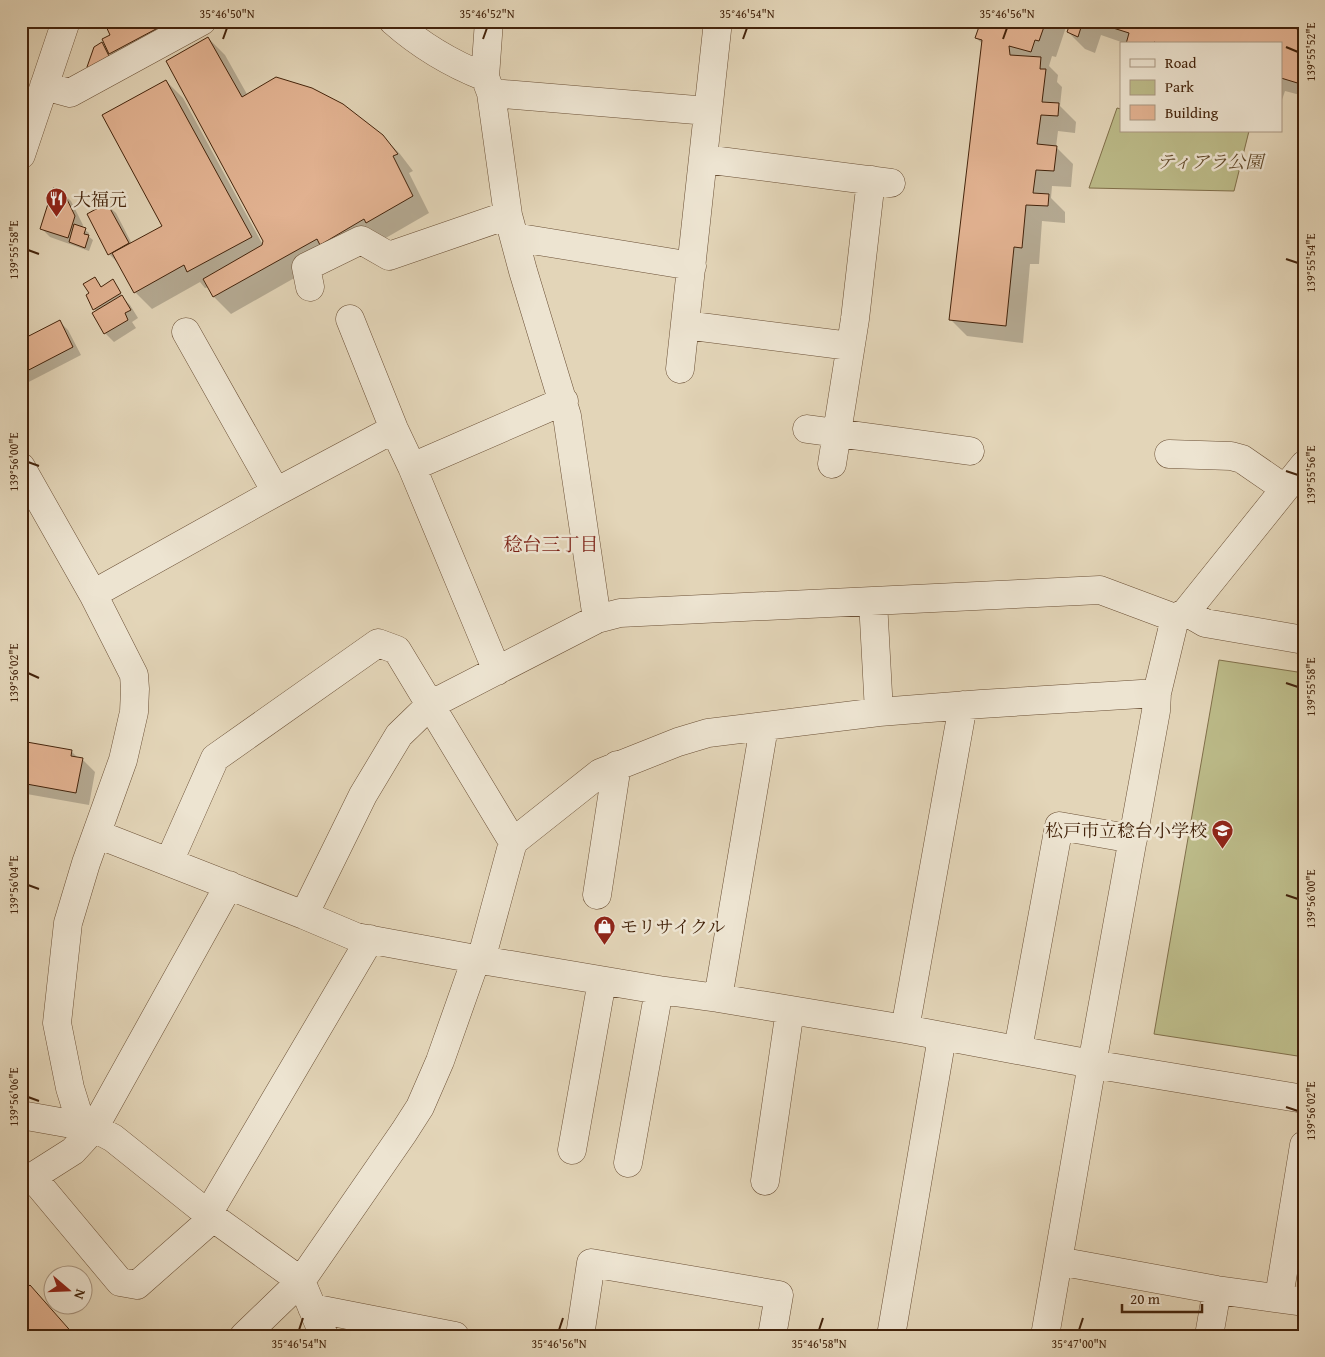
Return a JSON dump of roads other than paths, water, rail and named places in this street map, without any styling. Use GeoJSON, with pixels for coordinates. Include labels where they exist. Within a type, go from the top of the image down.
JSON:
{"type":"FeatureCollection","features":[{"type":"Feature","properties":{"kind":"street"},"geometry":{"type":"LineString","coordinates":[[21,155],[66,21]]}},
{"type":"Feature","properties":{"kind":"street"},"geometry":{"type":"LineString","coordinates":[[44,86],[70,93],[202,21]]}},
{"type":"Feature","properties":{"kind":"street"},"geometry":{"type":"LineString","coordinates":[[392,21],[434,51],[488,85],[708,111]]}},
{"type":"Feature","properties":{"kind":"street"},"geometry":{"type":"LineString","coordinates":[[489,21],[488,85],[511,226],[564,402],[596,618]]}},
{"type":"Feature","properties":{"kind":"street"},"geometry":{"type":"LineString","coordinates":[[680,369],[718,21]]}},
{"type":"Feature","properties":{"kind":"street"},"geometry":{"type":"LineString","coordinates":[[704,159],[881,181],[850,346],[832,464]]}},
{"type":"Feature","properties":{"kind":"street"},"geometry":{"type":"LineString","coordinates":[[310,287],[306,268],[361,240],[389,256],[511,226],[692,266]]}},
{"type":"Feature","properties":{"kind":"street"},"geometry":{"type":"LineString","coordinates":[[350,318],[394,430],[412,467],[497,670]]}},
{"type":"Feature","properties":{"kind":"street"},"geometry":{"type":"LineString","coordinates":[[685,324],[850,346]]}},
{"type":"Feature","properties":{"kind":"street"},"geometry":{"type":"LineString","coordinates":[[186,332],[276,492]]}},
{"type":"Feature","properties":{"kind":"street"},"geometry":{"type":"LineString","coordinates":[[412,467],[564,402]]}},
{"type":"Feature","properties":{"kind":"street"},"geometry":{"type":"LineString","coordinates":[[807,429],[970,451]]}},
{"type":"Feature","properties":{"kind":"street"},"geometry":{"type":"LineString","coordinates":[[93,594],[276,492],[394,430]]}},
{"type":"Feature","properties":{"kind":"street"},"geometry":{"type":"LineString","coordinates":[[1044,1336],[1156,711],[1157,693],[1181,615],[1297,476],[1231,456],[1169,454]]}},
{"type":"Feature","properties":{"kind":"street"},"geometry":{"type":"LineString","coordinates":[[21,467],[93,594],[134,675],[134,712],[123,760],[86,863],[68,922],[57,1023],[70,1088],[79,1117],[113,1138],[211,1216],[301,1281],[324,1336]]}},
{"type":"Feature","properties":{"kind":"street"},"geometry":{"type":"LineString","coordinates":[[304,915],[363,795],[399,735],[430,705],[596,618],[620,613],[1100,590],[1205,623],[1304,640]]}},
{"type":"Feature","properties":{"kind":"street"},"geometry":{"type":"LineString","coordinates":[[873,601],[879,712]]}},
{"type":"Feature","properties":{"kind":"street"},"geometry":{"type":"LineString","coordinates":[[169,862],[215,758],[378,643],[397,650],[513,842]]}},
{"type":"Feature","properties":{"kind":"street"},"geometry":{"type":"LineString","coordinates":[[244,1336],[301,1281],[420,1106],[440,1061],[478,960],[513,842],[600,773],[678,742],[708,733],[879,712],[1157,693]]}},
{"type":"Feature","properties":{"kind":"street"},"geometry":{"type":"LineString","coordinates":[[905,1029],[963,705]]}},
{"type":"Feature","properties":{"kind":"street"},"geometry":{"type":"LineString","coordinates":[[718,998],[764,727]]}},
{"type":"Feature","properties":{"kind":"street"},"geometry":{"type":"LineString","coordinates":[[597,895],[617,765]]}},
{"type":"Feature","properties":{"kind":"street"},"geometry":{"type":"LineString","coordinates":[[1018,1049],[1059,826],[1133,839]]}},
{"type":"Feature","properties":{"kind":"street"},"geometry":{"type":"LineString","coordinates":[[97,834],[356,937],[478,960],[905,1029],[1092,1064],[1304,1099]]}},
{"type":"Feature","properties":{"kind":"street"},"geometry":{"type":"LineString","coordinates":[[228,885],[94,1128],[73,1151],[27,1181],[120,1282],[137,1285],[211,1216],[370,939]]}},
{"type":"Feature","properties":{"kind":"street"},"geometry":{"type":"LineString","coordinates":[[572,1150],[602,981]]}},
{"type":"Feature","properties":{"kind":"street"},"geometry":{"type":"LineString","coordinates":[[628,1163],[659,990]]}},
{"type":"Feature","properties":{"kind":"street"},"geometry":{"type":"LineString","coordinates":[[765,1181],[790,1010]]}},
{"type":"Feature","properties":{"kind":"street"},"geometry":{"type":"LineString","coordinates":[[891,1336],[942,1036]]}},
{"type":"Feature","properties":{"kind":"street"},"geometry":{"type":"LineString","coordinates":[[21,1115],[94,1128]]}},
{"type":"Feature","properties":{"kind":"street"},"geometry":{"type":"LineString","coordinates":[[1058,1261],[1217,1290],[1291,1300],[1304,1145]]}},
{"type":"Feature","properties":{"kind":"street"},"geometry":{"type":"LineString","coordinates":[[580,1336],[591,1263],[779,1295],[772,1336]]}},
{"type":"Feature","properties":{"kind":"street"},"geometry":{"type":"LineString","coordinates":[[1209,1336],[1217,1290]]}},
{"type":"Feature","properties":{"kind":"street"},"geometry":{"type":"LineString","coordinates":[[312,1308],[455,1336]]}},
{"type":"Feature","properties":{"kind":"place","name":"大福元"},"geometry":{"type":"Point","coordinates":[57,218]}},
{"type":"Feature","properties":{"kind":"place","name":"松戸市立稔台小学校"},"geometry":{"type":"Point","coordinates":[1223,849]}},
{"type":"Feature","properties":{"kind":"place","name":"モリサイクル"},"geometry":{"type":"Point","coordinates":[604,945]}},
{"type":"Feature","properties":{"kind":"district","name":"稔台三丁目"},"geometry":{"type":"Point","coordinates":[551,544]}},
{"type":"Feature","properties":{"kind":"park label","name":"ティアラ公園"},"geometry":{"type":"Point","coordinates":[1210,161]}}]}
